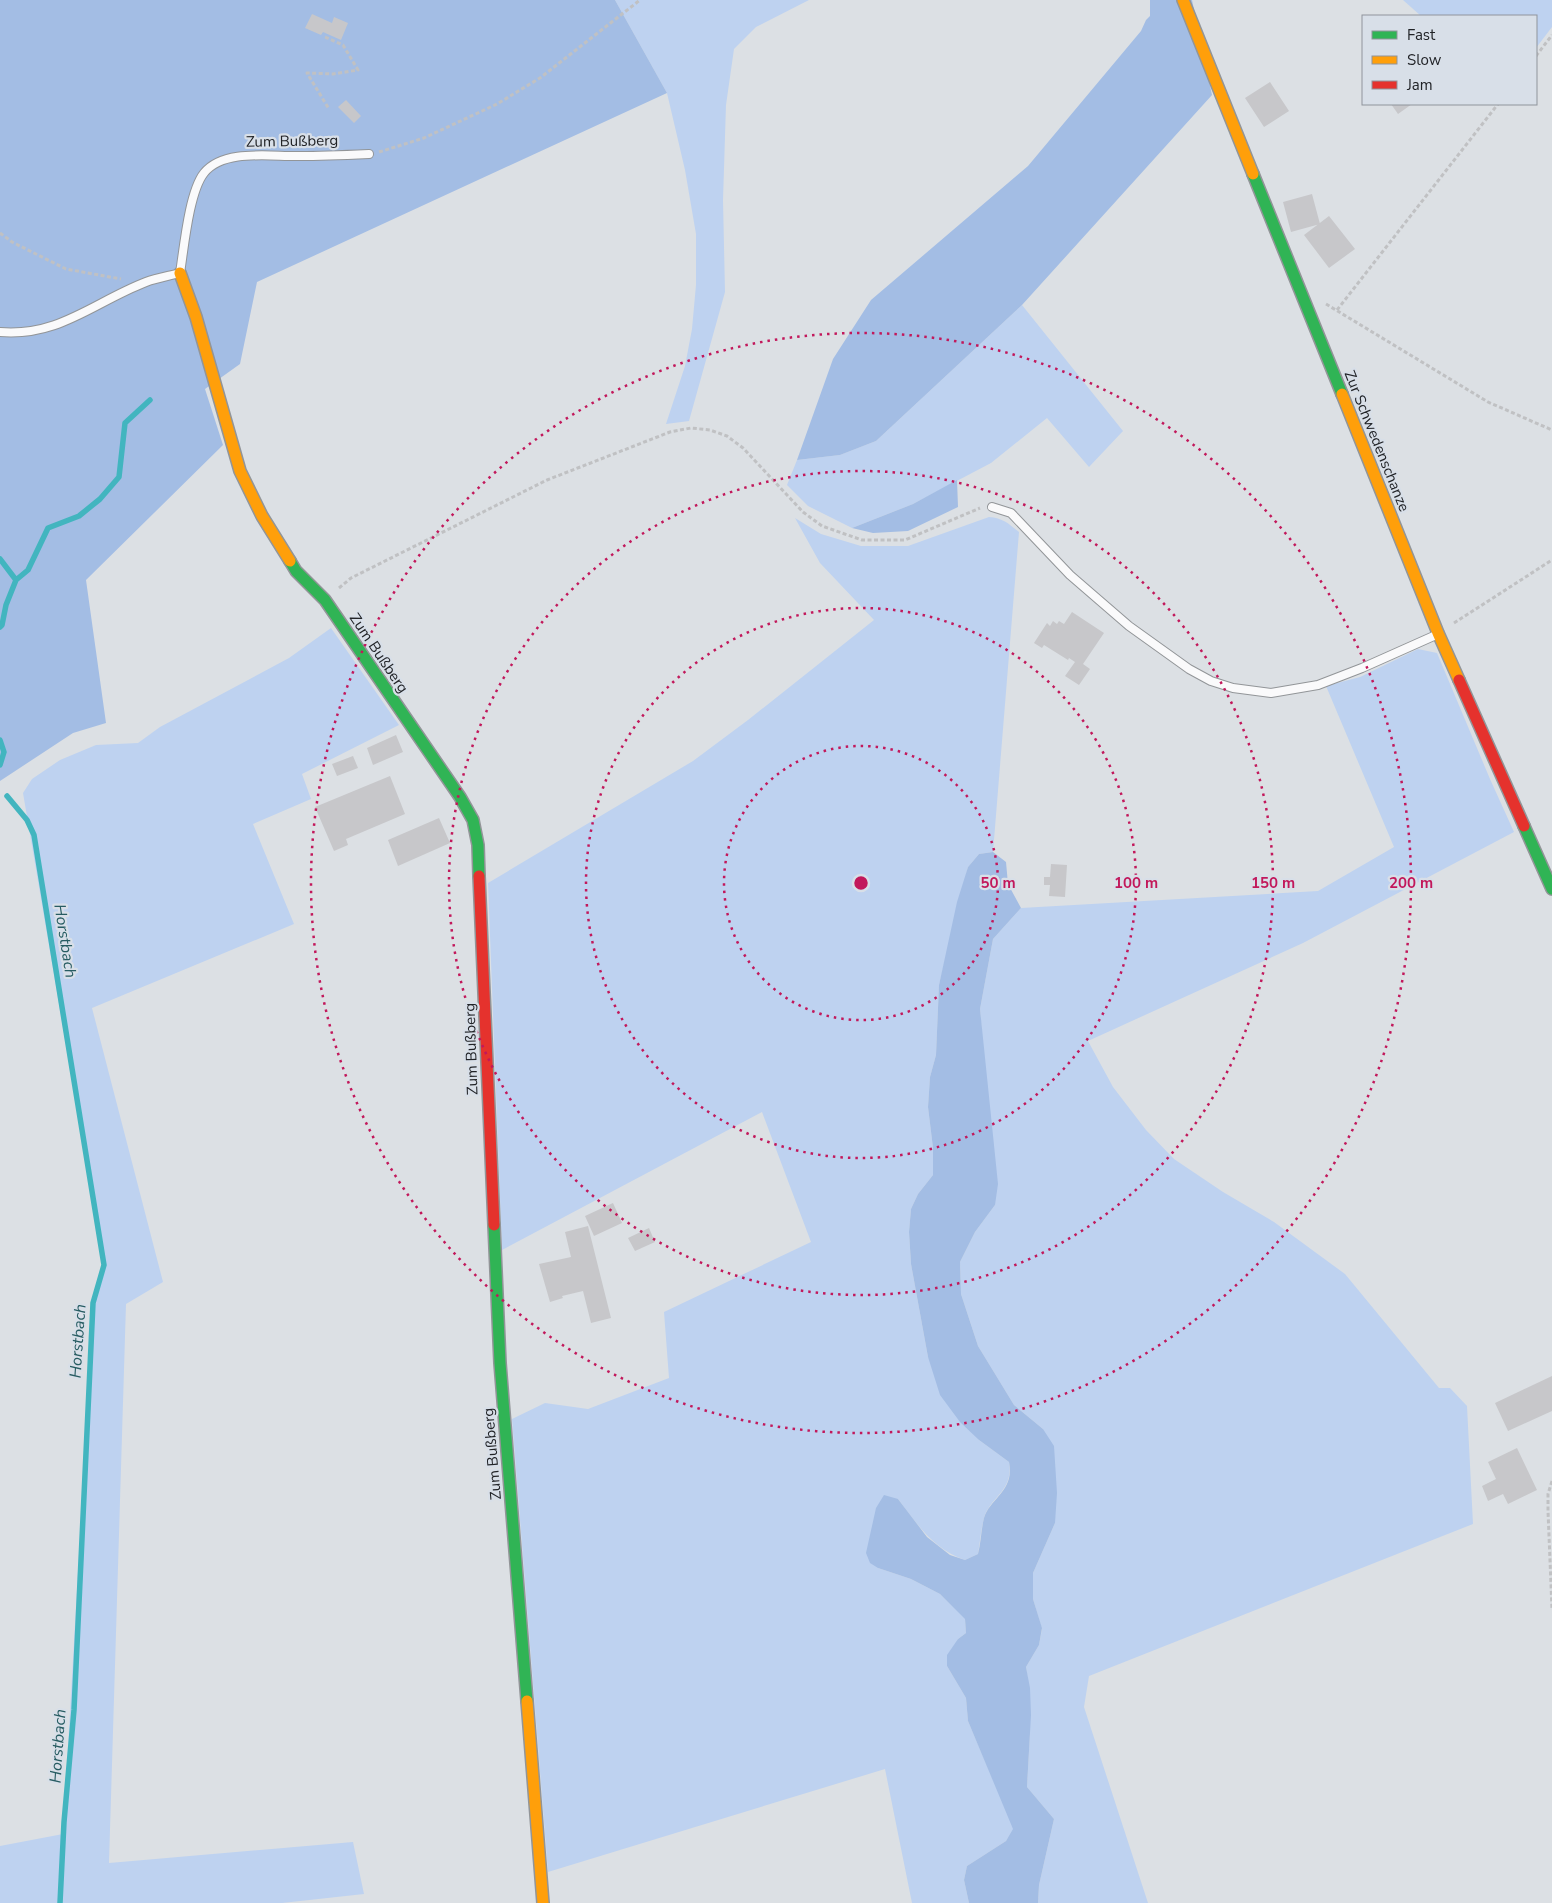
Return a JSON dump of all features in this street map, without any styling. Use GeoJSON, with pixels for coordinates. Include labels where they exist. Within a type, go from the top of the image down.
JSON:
{"type":"FeatureCollection","features":[{"type":"Feature","properties":{"kind":"street","name":"Zur Schwedenschanze"},"geometry":{"type":"LineString","coordinates":[[1184,0],[1438,633],[1552,889]]}},
{"type":"Feature","properties":{"kind":"street","name":"Zum Bußberg"},"geometry":{"type":"LineString","coordinates":[[180,273],[196,317],[240,471],[262,516],[296,571],[325,600],[460,797],[473,820],[478,845],[500,1364],[544,1903]]}},
{"type":"Feature","properties":{"kind":"lane","name":"Zum Bußberg"},"geometry":{"type":"LineString","coordinates":[[180,273],[198,184],[204,173],[213,165],[233,158],[259,154],[297,157],[369,154]]}},
{"type":"Feature","properties":{"kind":"lane"},"geometry":{"type":"LineString","coordinates":[[0,332],[26,332],[55,326],[146,282],[180,273]]}},
{"type":"Feature","properties":{"kind":"lane"},"geometry":{"type":"LineString","coordinates":[[992,506],[1011,513],[1070,575],[1129,626],[1188,669],[1211,681],[1233,688],[1271,693],[1318,685],[1362,668],[1438,633]]}},
{"type":"Feature","properties":{"kind":"path"},"geometry":{"type":"LineString","coordinates":[[369,154],[424,138],[497,104],[540,78],[640,0]]}},
{"type":"Feature","properties":{"kind":"path"},"geometry":{"type":"LineString","coordinates":[[1537,55],[1552,35]]}},
{"type":"Feature","properties":{"kind":"path"},"geometry":{"type":"LineString","coordinates":[[325,37],[343,45],[358,70],[334,74],[308,73],[329,109]]}},
{"type":"Feature","properties":{"kind":"path"},"geometry":{"type":"LineString","coordinates":[[1497,105],[1337,310],[1488,402],[1552,430]]}},
{"type":"Feature","properties":{"kind":"path"},"geometry":{"type":"LineString","coordinates":[[0,233],[12,242],[66,269],[146,282]]}},
{"type":"Feature","properties":{"kind":"path"},"geometry":{"type":"LineString","coordinates":[[325,600],[351,578],[546,480],[670,432],[691,428],[710,430],[727,436],[744,448],[803,512],[822,526],[862,540],[905,540],[976,509],[992,506]]}},
{"type":"Feature","properties":{"kind":"path"},"geometry":{"type":"LineString","coordinates":[[1438,633],[1552,560]]}},
{"type":"Feature","properties":{"kind":"path"},"geometry":{"type":"LineString","coordinates":[[1552,1481],[1548,1494],[1552,1610]]}},
{"type":"Feature","properties":{"kind":"shaded area"},"geometry":{"type":"Polygon","coordinates":[[[0,0],[615,0],[667,93],[257,282],[240,364],[205,389],[223,445],[86,580],[106,723],[73,733],[0,781],[0,0]]]}},
{"type":"Feature","properties":{"kind":"shaded area"},"geometry":{"type":"Polygon","coordinates":[[[615,0],[809,0],[756,27],[734,49],[726,105],[723,200],[725,292],[689,421],[666,424],[685,366],[692,329],[696,285],[696,234],[685,170],[667,93],[615,0]]]}},
{"type":"Feature","properties":{"kind":"shaded area"},"geometry":{"type":"Polygon","coordinates":[[[1150,0],[1192,0],[1212,95],[1022,305],[876,441],[840,455],[797,460],[833,359],[871,300],[1028,166],[1141,31],[1150,16],[1150,0]]]}},
{"type":"Feature","properties":{"kind":"shaded area"},"geometry":{"type":"Polygon","coordinates":[[[1403,0],[1552,0],[1552,27],[1537,47],[1537,15],[1420,15],[1403,0]]]}},
{"type":"Feature","properties":{"kind":"shaded area"},"geometry":{"type":"Polygon","coordinates":[[[1022,305],[1123,431],[1089,467],[1047,418],[991,463],[913,504],[852,528],[808,506],[787,485],[797,460],[840,455],[876,441],[1022,305]]]}},
{"type":"Feature","properties":{"kind":"shaded area"},"geometry":{"type":"Polygon","coordinates":[[[957,480],[958,507],[908,531],[873,533],[852,528],[913,504],[957,480]]]}},
{"type":"Feature","properties":{"kind":"shaded area"},"geometry":{"type":"Polygon","coordinates":[[[989,517],[1002,520],[1019,532],[993,852],[979,854],[968,867],[939,985],[936,1055],[930,1077],[928,1107],[933,1148],[933,1175],[918,1194],[911,1209],[909,1232],[911,1264],[928,1357],[979,1440],[1009,1462],[1010,1472],[1005,1487],[991,1504],[984,1518],[978,1554],[965,1560],[935,1543],[912,1518],[898,1499],[878,1568],[911,1579],[940,1594],[965,1618],[966,1633],[958,1639],[947,1666],[966,1698],[968,1721],[1014,1829],[1006,1841],[967,1866],[964,1880],[969,1903],[912,1903],[885,1769],[548,1872],[512,1419],[545,1403],[588,1409],[669,1378],[664,1312],[811,1242],[762,1112],[502,1250],[488,883],[693,761],[874,620],[820,563],[795,518],[821,534],[861,546],[908,546],[989,517]]]}},
{"type":"Feature","properties":{"kind":"shaded area"},"geometry":{"type":"Polygon","coordinates":[[[331,628],[399,725],[302,774],[311,799],[253,824],[294,924],[92,1008],[163,1282],[126,1304],[109,1863],[353,1842],[364,1894],[282,1903],[0,1903],[0,1846],[63,1834],[94,1292],[104,1268],[23,793],[32,779],[60,760],[96,745],[138,743],[160,727],[289,658],[331,628]]]}},
{"type":"Feature","properties":{"kind":"shaded area"},"geometry":{"type":"Polygon","coordinates":[[[1418,649],[1437,653],[1514,832],[1303,943],[1088,1041],[1113,1087],[1146,1130],[1174,1159],[1223,1192],[1274,1222],[1345,1274],[1439,1388],[1450,1388],[1467,1406],[1473,1524],[1089,1676],[1084,1707],[1148,1903],[1038,1903],[1039,1885],[1054,1819],[1027,1787],[1030,1712],[1026,1667],[1039,1645],[1042,1629],[1033,1599],[1033,1573],[1055,1523],[1043,1429],[1014,1405],[978,1346],[961,1294],[960,1262],[975,1232],[995,1205],[980,1009],[993,939],[1021,908],[1318,891],[1394,847],[1326,686],[1360,677],[1418,649]]]}},
{"type":"Feature","properties":{"kind":"shaded area"},"geometry":{"type":"Polygon","coordinates":[[[993,852],[1006,862],[1008,884],[1021,908],[993,939],[980,1009],[998,1184],[995,1205],[975,1232],[960,1262],[961,1294],[978,1346],[1014,1405],[1043,1429],[1054,1446],[1057,1493],[1055,1523],[1033,1573],[1033,1599],[1042,1628],[1039,1645],[1026,1667],[1030,1688],[1031,1715],[1027,1787],[1054,1819],[1039,1885],[1038,1903],[969,1903],[964,1880],[967,1866],[1006,1841],[1013,1829],[968,1721],[966,1698],[947,1666],[947,1655],[958,1639],[966,1633],[965,1619],[940,1594],[911,1579],[878,1568],[870,1563],[866,1553],[876,1508],[884,1495],[898,1499],[927,1537],[950,1555],[965,1560],[978,1554],[984,1518],[1005,1487],[1010,1472],[1009,1462],[979,1440],[960,1422],[940,1395],[928,1357],[911,1264],[909,1232],[911,1209],[918,1194],[933,1175],[933,1148],[928,1107],[930,1077],[936,1055],[939,985],[957,902],[968,867],[979,854],[993,852]]]}},
{"type":"Feature","properties":{"kind":"building"},"geometry":{"type":"Polygon","coordinates":[[[312,14],[332,23],[334,17],[348,23],[341,40],[323,32],[321,35],[305,28],[312,14]]]}},
{"type":"Feature","properties":{"kind":"building"},"geometry":{"type":"Polygon","coordinates":[[[1270,82],[1289,111],[1264,127],[1245,98],[1270,82]]]}},
{"type":"Feature","properties":{"kind":"building"},"geometry":{"type":"Polygon","coordinates":[[[346,100],[361,116],[354,123],[338,107],[346,100]]]}},
{"type":"Feature","properties":{"kind":"building"},"geometry":{"type":"Polygon","coordinates":[[[1392,105],[1411,105],[1398,114],[1392,105]]]}},
{"type":"Feature","properties":{"kind":"building"},"geometry":{"type":"Polygon","coordinates":[[[1312,194],[1320,224],[1291,232],[1283,202],[1312,194]]]}},
{"type":"Feature","properties":{"kind":"building"},"geometry":{"type":"Polygon","coordinates":[[[1329,216],[1355,249],[1329,268],[1304,235],[1329,216]]]}},
{"type":"Feature","properties":{"kind":"building"},"geometry":{"type":"Polygon","coordinates":[[[1072,612],[1104,633],[1083,664],[1090,669],[1079,685],[1065,676],[1075,662],[1069,658],[1068,660],[1044,645],[1042,648],[1034,643],[1047,623],[1050,626],[1053,621],[1057,624],[1059,621],[1064,624],[1072,612]]]}},
{"type":"Feature","properties":{"kind":"building"},"geometry":{"type":"Polygon","coordinates":[[[396,735],[403,752],[373,765],[367,748],[396,735]]]}},
{"type":"Feature","properties":{"kind":"building"},"geometry":{"type":"Polygon","coordinates":[[[353,756],[358,768],[337,776],[332,764],[353,756]]]}},
{"type":"Feature","properties":{"kind":"building"},"geometry":{"type":"Polygon","coordinates":[[[390,776],[405,814],[346,839],[348,845],[334,851],[315,807],[390,776]]]}},
{"type":"Feature","properties":{"kind":"building"},"geometry":{"type":"Polygon","coordinates":[[[439,818],[450,843],[398,866],[388,840],[439,818]]]}},
{"type":"Feature","properties":{"kind":"building"},"geometry":{"type":"Polygon","coordinates":[[[1051,864],[1067,865],[1065,897],[1049,896],[1050,885],[1044,885],[1044,877],[1050,877],[1051,864]]]}},
{"type":"Feature","properties":{"kind":"building"},"geometry":{"type":"Polygon","coordinates":[[[613,1203],[622,1223],[594,1236],[585,1216],[613,1203]]]}},
{"type":"Feature","properties":{"kind":"building"},"geometry":{"type":"Polygon","coordinates":[[[588,1226],[611,1318],[591,1323],[583,1291],[562,1296],[563,1298],[550,1302],[539,1264],[571,1257],[565,1232],[588,1226]]]}},
{"type":"Feature","properties":{"kind":"building"},"geometry":{"type":"Polygon","coordinates":[[[649,1228],[655,1242],[635,1251],[628,1238],[649,1228]]]}},
{"type":"Feature","properties":{"kind":"building"},"geometry":{"type":"Polygon","coordinates":[[[1552,1376],[1552,1411],[1508,1431],[1495,1403],[1552,1376]]]}},
{"type":"Feature","properties":{"kind":"building"},"geometry":{"type":"Polygon","coordinates":[[[1517,1448],[1537,1490],[1508,1504],[1503,1494],[1488,1501],[1482,1486],[1496,1479],[1488,1462],[1517,1448]]]}},
{"type":"Feature","properties":{"kind":"waterway","name":"Horstbach"},"geometry":{"type":"LineString","coordinates":[[0,627],[16,580],[28,570],[48,528],[79,516],[100,499],[119,477],[125,423],[150,400]]}},
{"type":"Feature","properties":{"kind":"waterway","name":"Horstbach"},"geometry":{"type":"LineString","coordinates":[[0,559],[16,580]]}},
{"type":"Feature","properties":{"kind":"waterway","name":"Horstbach"},"geometry":{"type":"LineString","coordinates":[[0,740],[4,752],[0,765]]}},
{"type":"Feature","properties":{"kind":"waterway","name":"Horstbach"},"geometry":{"type":"LineString","coordinates":[[7,796],[27,820],[34,835],[104,1265],[93,1303],[74,1710],[64,1822],[60,1903]]}},
{"type":"Feature","properties":{"kind":"traffic: fast"},"geometry":{"type":"LineString","coordinates":[[1253,174],[1342,394]]}},
{"type":"Feature","properties":{"kind":"traffic: fast"},"geometry":{"type":"LineString","coordinates":[[290,561],[296,571],[325,600],[460,797],[473,820],[478,845],[479,876]]}},
{"type":"Feature","properties":{"kind":"traffic: fast"},"geometry":{"type":"LineString","coordinates":[[1524,826],[1552,889]]}},
{"type":"Feature","properties":{"kind":"traffic: fast"},"geometry":{"type":"LineString","coordinates":[[494,1225],[500,1363],[527,1701]]}},
{"type":"Feature","properties":{"kind":"traffic: slow"},"geometry":{"type":"LineString","coordinates":[[1183,0],[1253,174]]}},
{"type":"Feature","properties":{"kind":"traffic: slow"},"geometry":{"type":"LineString","coordinates":[[180,273],[196,317],[240,471],[262,516],[290,561]]}},
{"type":"Feature","properties":{"kind":"traffic: slow"},"geometry":{"type":"LineString","coordinates":[[1342,394],[1438,633],[1459,680]]}},
{"type":"Feature","properties":{"kind":"traffic: slow"},"geometry":{"type":"LineString","coordinates":[[527,1701],[543,1903]]}},
{"type":"Feature","properties":{"kind":"traffic: jam"},"geometry":{"type":"LineString","coordinates":[[1459,680],[1524,826]]}},
{"type":"Feature","properties":{"kind":"traffic: jam"},"geometry":{"type":"LineString","coordinates":[[479,876],[494,1225]]}}]}
